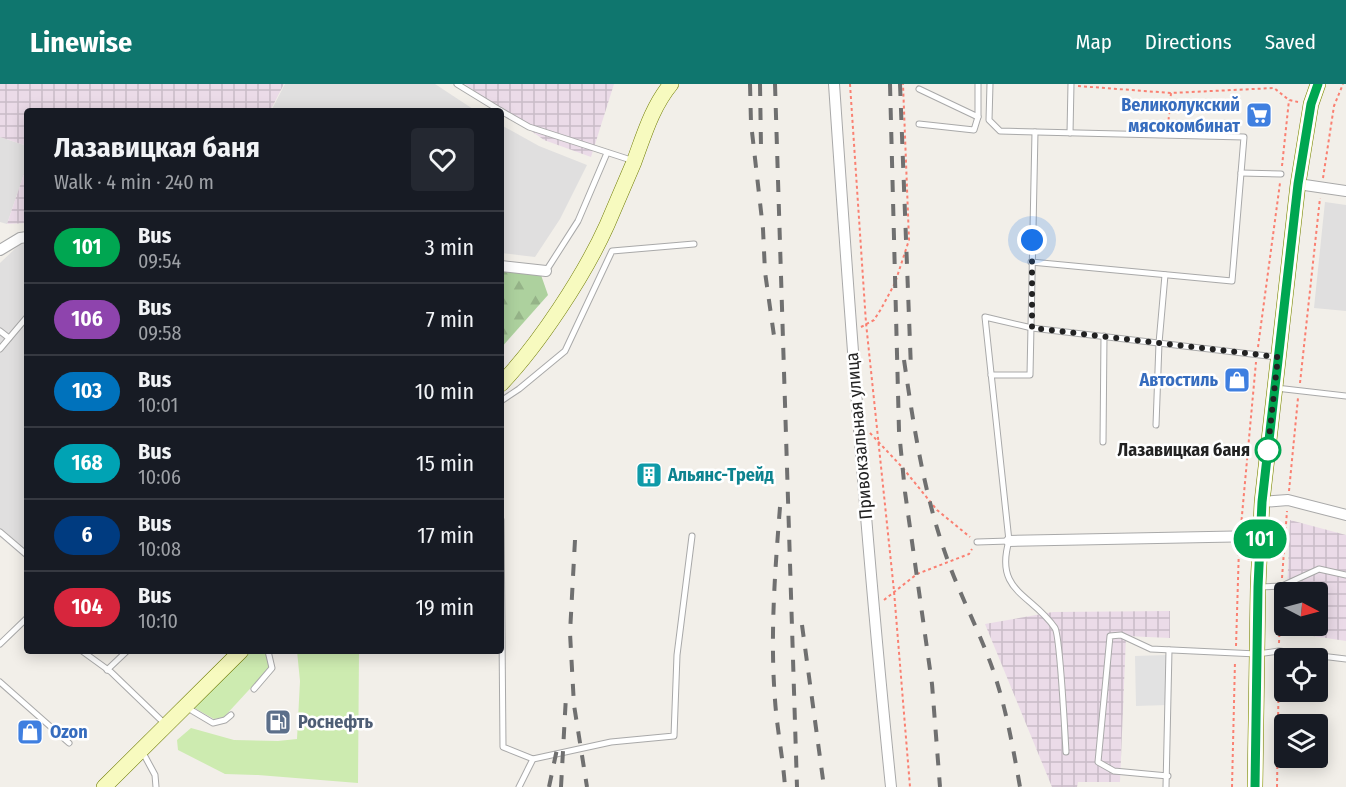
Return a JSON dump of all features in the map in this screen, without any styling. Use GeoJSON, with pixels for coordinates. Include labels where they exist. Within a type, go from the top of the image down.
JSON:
{"type":"FeatureCollection","features":[{"type":"Feature","properties":{"kind":"main road"},"geometry":{"type":"LineString","coordinates":[[504,381],[519,366],[571,291],[605,229],[647,124],[671,84]]}},
{"type":"Feature","properties":{"kind":"main road"},"geometry":{"type":"LineString","coordinates":[[1255,787],[1258,587],[1262,502],[1298,184],[1311,104],[1318,84]]}},
{"type":"Feature","properties":{"kind":"main road"},"geometry":{"type":"LineString","coordinates":[[104,787],[238,654]]}},
{"type":"Feature","properties":{"kind":"street","name":"Привокзальная улица"},"geometry":{"type":"LineString","coordinates":[[834,84],[857,421],[891,787]]}},
{"type":"Feature","properties":{"kind":"street"},"geometry":{"type":"LineString","coordinates":[[1298,184],[1346,191]]}},
{"type":"Feature","properties":{"kind":"street"},"geometry":{"type":"LineString","coordinates":[[0,250],[24,237]]}},
{"type":"Feature","properties":{"kind":"street"},"geometry":{"type":"LineString","coordinates":[[504,266],[546,271]]}},
{"type":"Feature","properties":{"kind":"street"},"geometry":{"type":"LineString","coordinates":[[1262,502],[1288,500],[1346,515]]}},
{"type":"Feature","properties":{"kind":"street"},"geometry":{"type":"LineString","coordinates":[[1009,541],[1260,536]]}},
{"type":"Feature","properties":{"kind":"lane"},"geometry":{"type":"LineString","coordinates":[[457,84],[496,108]]}},
{"type":"Feature","properties":{"kind":"lane"},"geometry":{"type":"LineString","coordinates":[[919,124],[974,130],[978,117],[978,84]]}},
{"type":"Feature","properties":{"kind":"lane"},"geometry":{"type":"LineString","coordinates":[[990,84],[989,120],[1000,131],[1244,137],[1232,281],[1031,262]]}},
{"type":"Feature","properties":{"kind":"lane"},"geometry":{"type":"LineString","coordinates":[[1070,133],[1071,85]]}},
{"type":"Feature","properties":{"kind":"lane"},"geometry":{"type":"LineString","coordinates":[[919,89],[978,117]]}},
{"type":"Feature","properties":{"kind":"lane"},"geometry":{"type":"LineString","coordinates":[[504,113],[529,127],[634,161]]}},
{"type":"Feature","properties":{"kind":"lane"},"geometry":{"type":"LineString","coordinates":[[991,375],[1030,375],[1035,132]]}},
{"type":"Feature","properties":{"kind":"lane"},"geometry":{"type":"LineString","coordinates":[[546,271],[578,221],[607,153]]}},
{"type":"Feature","properties":{"kind":"lane"},"geometry":{"type":"LineString","coordinates":[[1241,173],[1281,174]]}},
{"type":"Feature","properties":{"kind":"lane"},"geometry":{"type":"LineString","coordinates":[[504,399],[565,351],[612,251],[694,244]]}},
{"type":"Feature","properties":{"kind":"lane"},"geometry":{"type":"LineString","coordinates":[[1156,425],[1159,343],[1165,275]]}},
{"type":"Feature","properties":{"kind":"lane"},"geometry":{"type":"LineString","coordinates":[[1066,753],[1056,630],[1008,579],[1004,556],[1009,541],[985,318],[1032,328],[1278,357]]}},
{"type":"Feature","properties":{"kind":"lane"},"geometry":{"type":"LineString","coordinates":[[0,349],[24,320]]}},
{"type":"Feature","properties":{"kind":"lane"},"geometry":{"type":"LineString","coordinates":[[0,331],[9,338]]}},
{"type":"Feature","properties":{"kind":"lane"},"geometry":{"type":"LineString","coordinates":[[1103,442],[1104,336]]}},
{"type":"Feature","properties":{"kind":"lane"},"geometry":{"type":"LineString","coordinates":[[1274,388],[1346,396]]}},
{"type":"Feature","properties":{"kind":"lane"},"geometry":{"type":"LineString","coordinates":[[0,532],[24,552]]}},
{"type":"Feature","properties":{"kind":"lane"},"geometry":{"type":"LineString","coordinates":[[502,654],[503,747],[533,759],[611,742],[674,736],[677,655],[692,536]]}},
{"type":"Feature","properties":{"kind":"lane"},"geometry":{"type":"LineString","coordinates":[[977,542],[1009,541]]}},
{"type":"Feature","properties":{"kind":"lane"},"geometry":{"type":"LineString","coordinates":[[1291,582],[1319,569],[1346,575]]}},
{"type":"Feature","properties":{"kind":"lane"},"geometry":{"type":"LineString","coordinates":[[1258,587],[1274,586]]}},
{"type":"Feature","properties":{"kind":"lane"},"geometry":{"type":"LineString","coordinates":[[0,644],[24,621]]}},
{"type":"Feature","properties":{"kind":"lane"},"geometry":{"type":"LineString","coordinates":[[1168,776],[1114,771],[1098,762],[1110,636],[1121,635],[1151,649],[1257,654],[1274,652]]}},
{"type":"Feature","properties":{"kind":"lane"},"geometry":{"type":"LineString","coordinates":[[1166,787],[1169,650]]}},
{"type":"Feature","properties":{"kind":"lane"},"geometry":{"type":"LineString","coordinates":[[86,654],[107,670],[166,725]]}},
{"type":"Feature","properties":{"kind":"lane"},"geometry":{"type":"LineString","coordinates":[[107,670],[124,654]]}},
{"type":"Feature","properties":{"kind":"lane"},"geometry":{"type":"LineString","coordinates":[[254,689],[272,668],[269,654]]}},
{"type":"Feature","properties":{"kind":"lane"},"geometry":{"type":"LineString","coordinates":[[1328,657],[1346,659]]}},
{"type":"Feature","properties":{"kind":"lane"},"geometry":{"type":"LineString","coordinates":[[0,682],[69,743]]}},
{"type":"Feature","properties":{"kind":"lane"},"geometry":{"type":"LineString","coordinates":[[185,707],[213,723],[225,720],[231,714]]}},
{"type":"Feature","properties":{"kind":"lane"},"geometry":{"type":"LineString","coordinates":[[142,749],[155,776],[156,787]]}},
{"type":"Feature","properties":{"kind":"lane"},"geometry":{"type":"LineString","coordinates":[[519,787],[533,759]]}},
{"type":"Feature","properties":{"kind":"path"},"geometry":{"type":"LineString","coordinates":[[850,84],[866,324],[894,591],[910,787]]}},
{"type":"Feature","properties":{"kind":"path"},"geometry":{"type":"LineString","coordinates":[[851,334],[874,320],[906,255],[909,240],[903,84]]}},
{"type":"Feature","properties":{"kind":"path"},"geometry":{"type":"LineString","coordinates":[[1071,85],[1171,93],[1274,88],[1275,84]]}},
{"type":"Feature","properties":{"kind":"path"},"geometry":{"type":"LineString","coordinates":[[1282,582],[1288,500],[1321,187],[1334,106],[1343,84]]}},
{"type":"Feature","properties":{"kind":"path"},"geometry":{"type":"LineString","coordinates":[[1167,136],[1171,93]]}},
{"type":"Feature","properties":{"kind":"path"},"geometry":{"type":"LineString","coordinates":[[1232,787],[1240,537],[1258,344],[1278,212],[1288,100]]}},
{"type":"Feature","properties":{"kind":"path"},"geometry":{"type":"LineString","coordinates":[[857,421],[929,497],[937,510],[977,542],[969,554],[917,574],[873,610]]}},
{"type":"Feature","properties":{"kind":"path"},"geometry":{"type":"LineString","coordinates":[[1277,787],[1278,702]]}},
{"type":"Feature","properties":{"kind":"shaded area"},"geometry":{"type":"Polygon","coordinates":[[[0,84],[284,84],[272,108],[24,108],[24,145],[0,137],[0,84]]]}},
{"type":"Feature","properties":{"kind":"shaded area"},"geometry":{"type":"Polygon","coordinates":[[[285,84],[435,84],[471,108],[273,108],[285,84]]]}},
{"type":"Feature","properties":{"kind":"shaded area"},"geometry":{"type":"Polygon","coordinates":[[[465,84],[614,84],[591,157],[544,140],[504,112],[504,108],[499,108],[465,84]]]}},
{"type":"Feature","properties":{"kind":"shaded area"},"geometry":{"type":"Polygon","coordinates":[[[504,127],[539,146],[587,165],[560,219],[535,257],[504,253],[504,127]]]}},
{"type":"Feature","properties":{"kind":"shaded area"},"geometry":{"type":"Polygon","coordinates":[[[0,137],[24,145],[24,174],[7,224],[0,222],[0,137]]]}},
{"type":"Feature","properties":{"kind":"shaded area"},"geometry":{"type":"Polygon","coordinates":[[[24,174],[24,223],[7,224],[24,174]]]}},
{"type":"Feature","properties":{"kind":"shaded area"},"geometry":{"type":"Polygon","coordinates":[[[1325,202],[1346,205],[1346,311],[1314,308],[1325,202]]]}},
{"type":"Feature","properties":{"kind":"shaded area"},"geometry":{"type":"Polygon","coordinates":[[[24,244],[24,557],[0,537],[0,263],[19,245],[24,244]]]}},
{"type":"Feature","properties":{"kind":"shaded area"},"geometry":{"type":"Polygon","coordinates":[[[1290,520],[1346,535],[1346,641],[1313,636],[1328,636],[1328,582],[1287,582],[1290,520]]]}},
{"type":"Feature","properties":{"kind":"shaded area"},"geometry":{"type":"Polygon","coordinates":[[[1170,611],[1170,638],[1126,636],[1120,782],[1078,782],[1077,787],[1052,787],[985,624],[1053,612],[1170,611]]]}},
{"type":"Feature","properties":{"kind":"shaded area"},"geometry":{"type":"Polygon","coordinates":[[[1166,655],[1167,705],[1136,706],[1135,656],[1166,655]]]}},
{"type":"Feature","properties":{"kind":"green space"},"geometry":{"type":"Polygon","coordinates":[[[504,270],[541,275],[548,295],[504,345],[504,270]]]}},
{"type":"Feature","properties":{"kind":"green space"},"geometry":{"type":"Polygon","coordinates":[[[243,654],[267,654],[269,668],[224,717],[214,719],[191,706],[243,654]]]}},
{"type":"Feature","properties":{"kind":"green space"},"geometry":{"type":"Polygon","coordinates":[[[297,654],[359,654],[358,783],[225,774],[178,750],[177,740],[191,728],[234,740],[297,739],[300,681],[297,654]]]}},
{"type":"Feature","properties":{"kind":"railway"},"geometry":{"type":"LineString","coordinates":[[750,84],[751,123],[763,229],[765,272],[775,343]]}},
{"type":"Feature","properties":{"kind":"railway"},"geometry":{"type":"LineString","coordinates":[[760,84],[761,147]]}},
{"type":"Feature","properties":{"kind":"railway"},"geometry":{"type":"LineString","coordinates":[[775,84],[797,787]]}},
{"type":"Feature","properties":{"kind":"railway"},"geometry":{"type":"LineString","coordinates":[[890,84],[899,431],[905,492],[932,684],[940,787]]}},
{"type":"Feature","properties":{"kind":"railway"},"geometry":{"type":"LineString","coordinates":[[900,84],[911,369]]}},
{"type":"Feature","properties":{"kind":"railway"},"geometry":{"type":"LineString","coordinates":[[904,360],[916,436],[932,512],[952,573],[993,670],[1011,736],[1020,787]]}},
{"type":"Feature","properties":{"kind":"railway"},"geometry":{"type":"LineString","coordinates":[[780,507],[773,652],[776,711],[785,787]]}},
{"type":"Feature","properties":{"kind":"railway"},"geometry":{"type":"LineString","coordinates":[[575,540],[570,633],[574,705],[587,787]]}},
{"type":"Feature","properties":{"kind":"railway"},"geometry":{"type":"LineString","coordinates":[[802,625],[824,787]]}},
{"type":"Feature","properties":{"kind":"railway"},"geometry":{"type":"LineString","coordinates":[[561,787],[566,696]]}},
{"type":"Feature","properties":{"kind":"railway"},"geometry":{"type":"LineString","coordinates":[[549,787],[557,749]]}},
{"type":"Feature","properties":{"kind":"bus line","name":"101"},"geometry":{"type":"LineString","coordinates":[[1255,787],[1258,587],[1262,502],[1298,184],[1311,104],[1318,84]]}},
{"type":"Feature","properties":{"kind":"place","name":"Великолукский мясокомбинат"},"geometry":{"type":"Point","coordinates":[1259,115]}},
{"type":"Feature","properties":{"kind":"place","name":"Автостиль"},"geometry":{"type":"Point","coordinates":[1237,380]}},
{"type":"Feature","properties":{"kind":"place","name":"Лазавицкая баня"},"geometry":{"type":"Point","coordinates":[1268,450]}},
{"type":"Feature","properties":{"kind":"place","name":"Альянс-Трейд"},"geometry":{"type":"Point","coordinates":[649,475]}},
{"type":"Feature","properties":{"kind":"place","name":"Роснефть"},"geometry":{"type":"Point","coordinates":[278,722]}},
{"type":"Feature","properties":{"kind":"place","name":"Ozon"},"geometry":{"type":"Point","coordinates":[30,732]}},
{"type":"Feature","properties":{"kind":"route"},"geometry":{"type":"LineString","coordinates":[[1032,240],[1032,328],[1278,357],[1267,456],[1268,450]]}}]}
